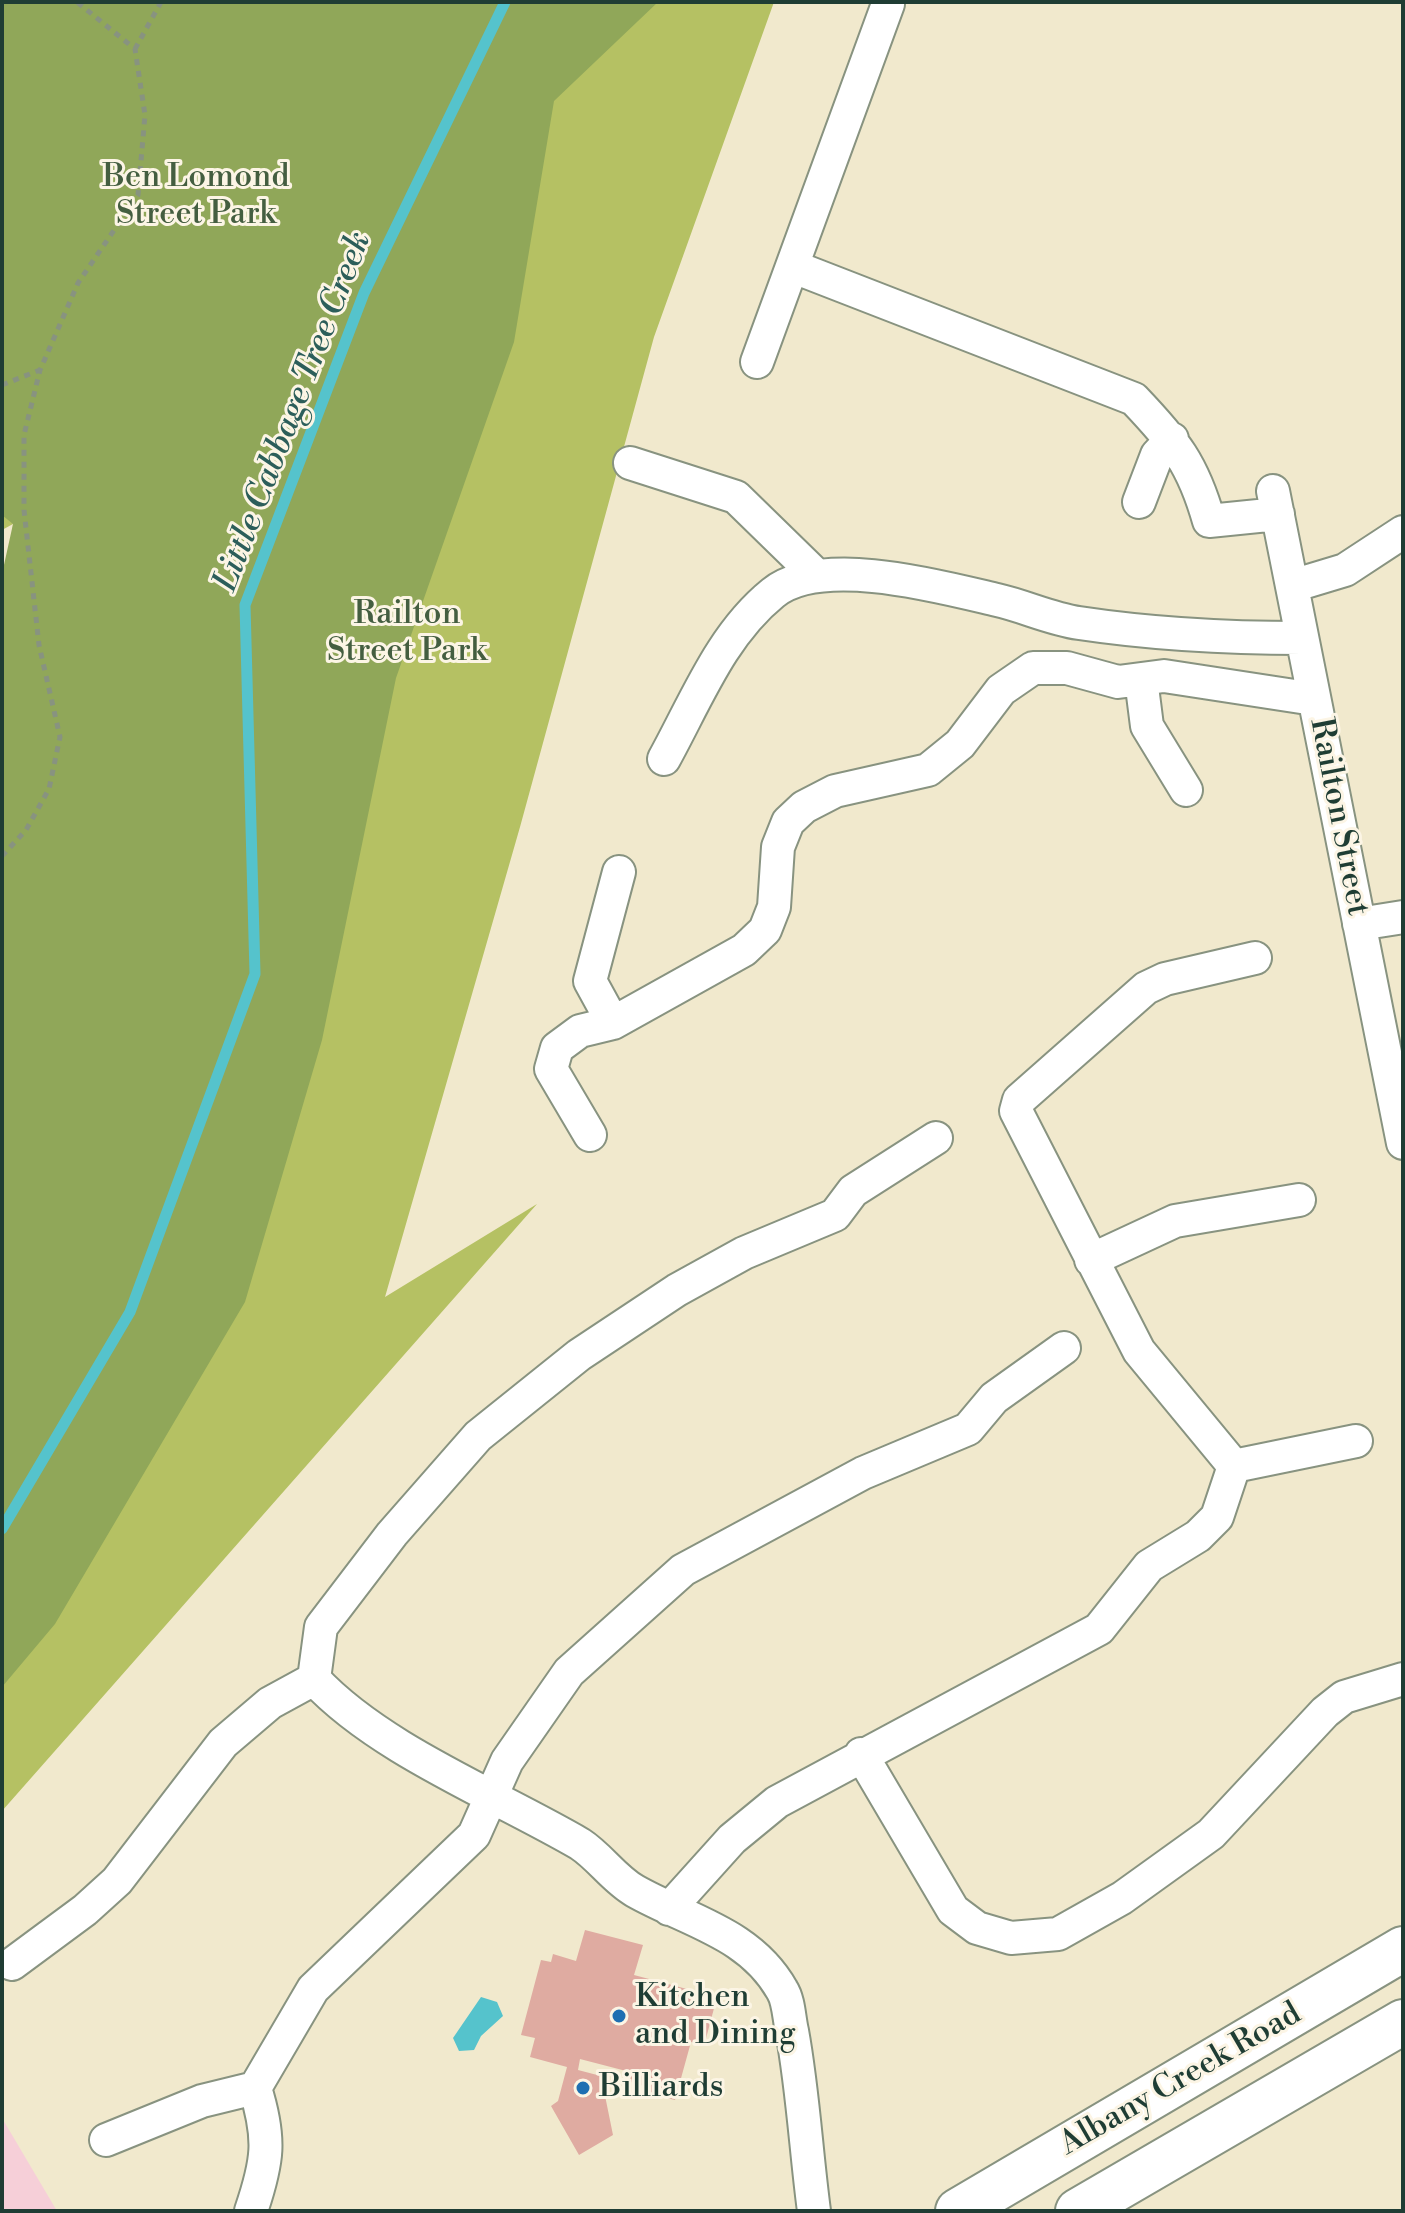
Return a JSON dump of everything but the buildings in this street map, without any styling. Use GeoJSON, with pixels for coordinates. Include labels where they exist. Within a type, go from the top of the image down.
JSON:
{"type":"FeatureCollection","features":[{"type":"Feature","properties":{"kind":"main road","name":"Albany Creek Road"},"geometry":{"type":"LineString","coordinates":[[958,2211],[1403,1949]]}},
{"type":"Feature","properties":{"kind":"main road","name":"Albany Creek Road"},"geometry":{"type":"LineString","coordinates":[[1078,2211],[1403,2022]]}},
{"type":"Feature","properties":{"kind":"street"},"geometry":{"type":"LineString","coordinates":[[757,362],[888,4]]}},
{"type":"Feature","properties":{"kind":"street"},"geometry":{"type":"LineString","coordinates":[[794,267],[1134,399],[1172,439],[1157,455],[1139,502]]}},
{"type":"Feature","properties":{"kind":"street","name":"Railton Street"},"geometry":{"type":"LineString","coordinates":[[1172,439],[1198,480],[1209,521],[1276,503],[1403,1143]]}},
{"type":"Feature","properties":{"kind":"street"},"geometry":{"type":"LineString","coordinates":[[630,463],[736,497],[817,576]]}},
{"type":"Feature","properties":{"kind":"street"},"geometry":{"type":"LineString","coordinates":[[1292,586],[1345,570],[1403,532]]}},
{"type":"Feature","properties":{"kind":"street"},"geometry":{"type":"LineString","coordinates":[[664,759],[730,637],[775,591],[817,576],[864,573],[998,600],[1076,623],[1259,638],[1302,638]]}},
{"type":"Feature","properties":{"kind":"street"},"geometry":{"type":"LineString","coordinates":[[590,1135],[551,1069],[557,1048],[580,1031],[613,1023],[744,950],[765,930],[774,907],[778,847],[788,822],[804,807],[835,791],[928,770],[960,744],[1001,690],[1033,668],[1067,668],[1118,682],[1164,676],[1314,699]]}},
{"type":"Feature","properties":{"kind":"street"},"geometry":{"type":"LineString","coordinates":[[1141,679],[1147,726],[1186,790]]}},
{"type":"Feature","properties":{"kind":"street"},"geometry":{"type":"LineString","coordinates":[[613,1023],[590,981],[619,872]]}},
{"type":"Feature","properties":{"kind":"street"},"geometry":{"type":"LineString","coordinates":[[1359,924],[1403,917]]}},
{"type":"Feature","properties":{"kind":"street"},"geometry":{"type":"LineString","coordinates":[[1234,1466],[1139,1351],[1016,1111],[1019,1100],[1146,988],[1165,979],[1255,958]]}},
{"type":"Feature","properties":{"kind":"street"},"geometry":{"type":"LineString","coordinates":[[314,1679],[321,1627],[392,1534],[478,1436],[579,1355],[677,1290],[744,1253],[835,1215],[853,1191],[936,1138]]}},
{"type":"Feature","properties":{"kind":"street"},"geometry":{"type":"LineString","coordinates":[[1091,1260],[1175,1221],[1299,1200]]}},
{"type":"Feature","properties":{"kind":"street"},"geometry":{"type":"LineString","coordinates":[[106,2140],[202,2101],[255,2088],[313,1989],[474,1835],[493,1799],[507,1761],[569,1672],[683,1570],[863,1473],[968,1429],[994,1398],[1064,1348]]}},
{"type":"Feature","properties":{"kind":"street"},"geometry":{"type":"LineString","coordinates":[[1234,1466],[1356,1441]]}},
{"type":"Feature","properties":{"kind":"street"},"geometry":{"type":"LineString","coordinates":[[669,1909],[732,1839],[766,1811],[861,1754],[1052,1657],[1099,1629],[1149,1566],[1198,1536],[1217,1517],[1234,1466]]}},
{"type":"Feature","properties":{"kind":"street"},"geometry":{"type":"LineString","coordinates":[[314,1679],[340,1707],[493,1799],[582,1846],[631,1888],[669,1909],[721,1931],[755,1954],[784,1992],[803,2089],[814,2211]]}},
{"type":"Feature","properties":{"kind":"street"},"geometry":{"type":"LineString","coordinates":[[12,1964],[85,1910],[117,1881],[223,1743],[270,1703],[314,1679]]}},
{"type":"Feature","properties":{"kind":"street"},"geometry":{"type":"LineString","coordinates":[[861,1754],[953,1910],[977,1928],[1011,1938],[1058,1934],[1122,1898],[1211,1834],[1325,1712],[1344,1697],[1403,1679]]}},
{"type":"Feature","properties":{"kind":"street"},"geometry":{"type":"LineString","coordinates":[[251,2211],[263,2174],[267,2127],[255,2088]]}},
{"type":"Feature","properties":{"kind":"path"},"geometry":{"type":"LineString","coordinates":[[77,2],[135,49]]}},
{"type":"Feature","properties":{"kind":"path"},"geometry":{"type":"LineString","coordinates":[[2,856],[26,830],[49,789],[60,737],[39,645],[24,510],[24,435],[40,370],[78,283],[138,195],[145,115],[135,49],[161,2]]}},
{"type":"Feature","properties":{"kind":"path"},"geometry":{"type":"LineString","coordinates":[[2,385],[40,370]]}},
{"type":"Feature","properties":{"kind":"shaded area"},"geometry":{"type":"Polygon","coordinates":[[[2,2118],[57,2211],[2,2211],[2,2118]]]}},
{"type":"Feature","properties":{"kind":"green space","name":"Railton Street Park"},"geometry":{"type":"Polygon","coordinates":[[[2,2],[774,2],[654,337],[520,827],[385,1297],[537,1204],[2,1811],[2,692],[13,524],[2,530],[2,2]]]}},
{"type":"Feature","properties":{"kind":"green space","name":"Ben Lomond Street Park"},"geometry":{"type":"Polygon","coordinates":[[[2,2],[658,2],[554,101],[514,342],[396,678],[322,1040],[245,1302],[55,1624],[2,1687],[2,574],[13,524],[2,515],[2,2]]]}},
{"type":"Feature","properties":{"kind":"water"},"geometry":{"type":"Polygon","coordinates":[[[481,1997],[497,2002],[503,2016],[481,2036],[474,2050],[459,2051],[453,2038],[481,1997]]]}},
{"type":"Feature","properties":{"kind":"waterway","name":"Little Cabbage Tree Creek"},"geometry":{"type":"LineString","coordinates":[[2,1529],[130,1312],[255,974],[245,605],[364,293],[505,2]]}},
{"type":"Feature","properties":{"kind":"place","name":"Kitchen and Dining"},"geometry":{"type":"Point","coordinates":[619,2016]}},
{"type":"Feature","properties":{"kind":"place","name":"Billiards"},"geometry":{"type":"Point","coordinates":[583,2088]}}]}
